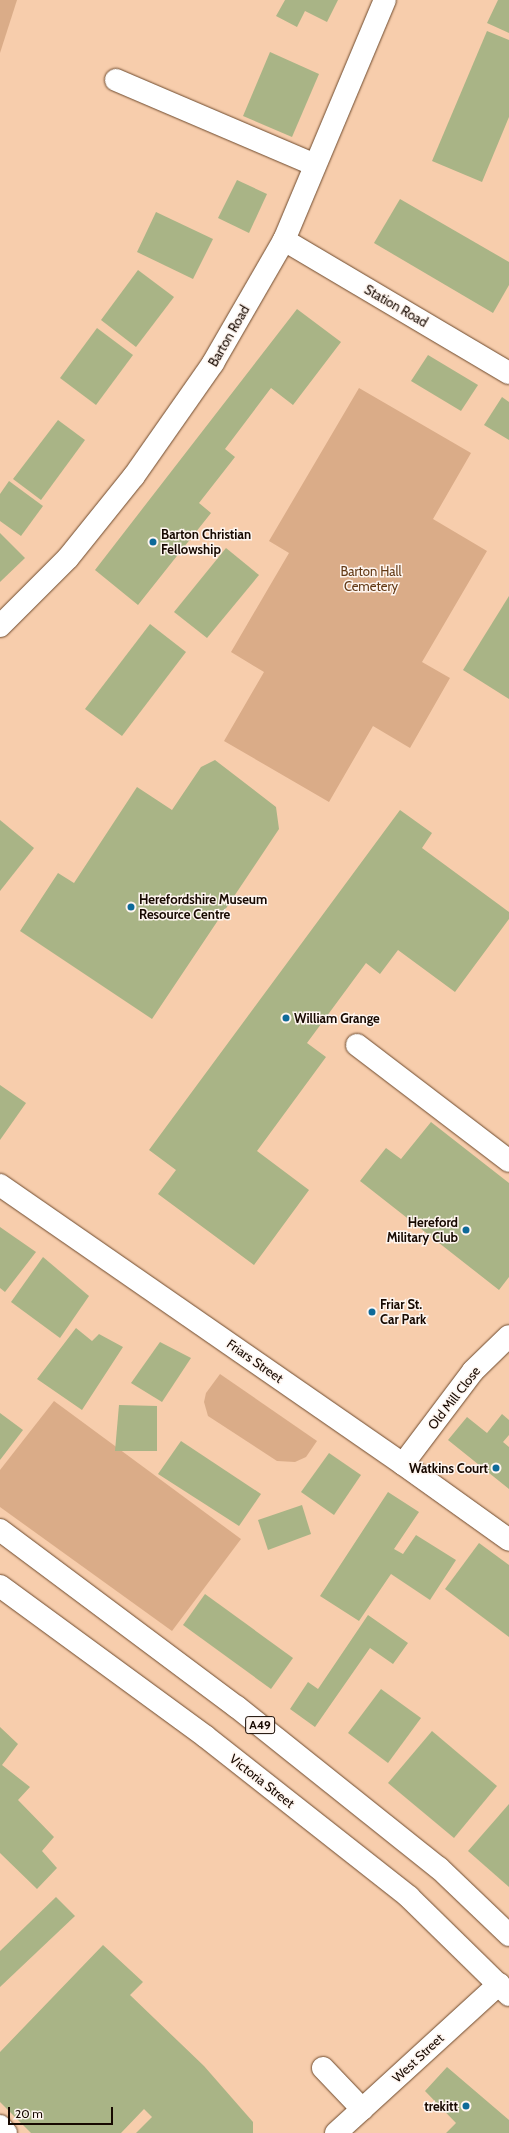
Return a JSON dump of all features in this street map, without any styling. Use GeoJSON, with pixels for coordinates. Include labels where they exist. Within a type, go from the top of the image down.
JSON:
{"type":"FeatureCollection","features":[{"type":"Feature","properties":{"kind":"main road","name":"Barton Road"},"geometry":{"type":"LineString","coordinates":[[0,626],[68,558],[134,476],[213,364],[284,240],[385,0]]}},
{"type":"Feature","properties":{"kind":"main road"},"geometry":{"type":"LineString","coordinates":[[116,80],[316,165]]}},
{"type":"Feature","properties":{"kind":"main road","name":"Station Road"},"geometry":{"type":"LineString","coordinates":[[284,240],[509,373]]}},
{"type":"Feature","properties":{"kind":"main road"},"geometry":{"type":"LineString","coordinates":[[357,1045],[509,1161]]}},
{"type":"Feature","properties":{"kind":"main road","name":"Friars Street"},"geometry":{"type":"LineString","coordinates":[[0,1185],[403,1464],[509,1540]]}},
{"type":"Feature","properties":{"kind":"main road","name":"Old Mill Close"},"geometry":{"type":"LineString","coordinates":[[403,1464],[473,1371],[509,1336]]}},
{"type":"Feature","properties":{"kind":"main road","name":"A49"},"geometry":{"type":"LineString","coordinates":[[0,1530],[243,1711],[439,1868],[509,1934]]}},
{"type":"Feature","properties":{"kind":"main road","name":"Victoria Street"},"geometry":{"type":"LineString","coordinates":[[0,1586],[206,1737],[410,1897],[504,1990]]}},
{"type":"Feature","properties":{"kind":"main road","name":"West Street"},"geometry":{"type":"LineString","coordinates":[[336,2133],[362,2109],[504,1990]]}},
{"type":"Feature","properties":{"kind":"main road"},"geometry":{"type":"LineString","coordinates":[[323,2068],[362,2109]]}},
{"type":"Feature","properties":{"kind":"main road"},"geometry":{"type":"LineString","coordinates":[[0,2126],[6,2133]]}},
{"type":"Feature","properties":{"kind":"green space"},"geometry":{"type":"Polygon","coordinates":[[[0,0],[17,0],[0,53],[0,0]]]}},
{"type":"Feature","properties":{"kind":"green space","name":"Barton Hall Cemetery"},"geometry":{"type":"Polygon","coordinates":[[[359,388],[471,453],[433,519],[487,551],[422,662],[450,678],[410,748],[373,726],[329,802],[224,741],[264,672],[231,652],[289,553],[269,541],[359,388]]]}},
{"type":"Feature","properties":{"kind":"green space"},"geometry":{"type":"Polygon","coordinates":[[[220,1374],[317,1441],[306,1457],[295,1462],[277,1461],[208,1416],[204,1402],[206,1393],[220,1374]]]}},
{"type":"Feature","properties":{"kind":"green space"},"geometry":{"type":"Polygon","coordinates":[[[54,1401],[241,1539],[172,1631],[0,1507],[0,1470],[54,1401]]]}},
{"type":"Feature","properties":{"kind":"building"},"geometry":{"type":"Polygon","coordinates":[[[285,0],[338,0],[327,22],[305,11],[297,27],[276,16],[285,0]]]}},
{"type":"Feature","properties":{"kind":"building"},"geometry":{"type":"Polygon","coordinates":[[[498,0],[509,0],[509,33],[487,23],[498,0]]]}},
{"type":"Feature","properties":{"kind":"building"},"geometry":{"type":"Polygon","coordinates":[[[487,31],[509,40],[509,117],[482,182],[432,161],[487,31]]]}},
{"type":"Feature","properties":{"kind":"building"},"geometry":{"type":"Polygon","coordinates":[[[270,52],[319,74],[292,137],[243,116],[270,52]]]}},
{"type":"Feature","properties":{"kind":"building"},"geometry":{"type":"Polygon","coordinates":[[[237,180],[267,194],[249,233],[218,218],[237,180]]]}},
{"type":"Feature","properties":{"kind":"building"},"geometry":{"type":"Polygon","coordinates":[[[400,199],[509,262],[509,285],[493,313],[374,243],[400,199]]]}},
{"type":"Feature","properties":{"kind":"building"},"geometry":{"type":"Polygon","coordinates":[[[156,212],[213,239],[193,279],[137,252],[156,212]]]}},
{"type":"Feature","properties":{"kind":"building"},"geometry":{"type":"Polygon","coordinates":[[[138,270],[174,297],[136,347],[101,320],[138,270]]]}},
{"type":"Feature","properties":{"kind":"building"},"geometry":{"type":"Polygon","coordinates":[[[297,309],[341,342],[293,405],[271,388],[225,449],[235,457],[199,503],[211,513],[138,605],[95,570],[297,309]]]}},
{"type":"Feature","properties":{"kind":"building"},"geometry":{"type":"Polygon","coordinates":[[[97,328],[133,355],[96,405],[60,378],[97,328]]]}},
{"type":"Feature","properties":{"kind":"building"},"geometry":{"type":"Polygon","coordinates":[[[428,355],[478,385],[461,411],[411,381],[428,355]]]}},
{"type":"Feature","properties":{"kind":"building"},"geometry":{"type":"Polygon","coordinates":[[[502,397],[509,402],[509,440],[484,425],[502,397]]]}},
{"type":"Feature","properties":{"kind":"building"},"geometry":{"type":"Polygon","coordinates":[[[58,420],[85,440],[41,500],[13,479],[58,420]]]}},
{"type":"Feature","properties":{"kind":"building"},"geometry":{"type":"Polygon","coordinates":[[[9,481],[43,506],[21,536],[0,521],[0,494],[9,481]]]}},
{"type":"Feature","properties":{"kind":"building"},"geometry":{"type":"Polygon","coordinates":[[[0,533],[25,558],[0,582],[0,533]]]}},
{"type":"Feature","properties":{"kind":"building"},"geometry":{"type":"Polygon","coordinates":[[[226,548],[259,575],[207,638],[174,612],[226,548]]]}},
{"type":"Feature","properties":{"kind":"building"},"geometry":{"type":"Polygon","coordinates":[[[509,596],[509,699],[463,670],[509,596]]]}},
{"type":"Feature","properties":{"kind":"building"},"geometry":{"type":"Polygon","coordinates":[[[150,624],[186,652],[122,736],[85,709],[150,624]]]}},
{"type":"Feature","properties":{"kind":"building","name":"Herefordshire Museum Resource Centre"},"geometry":{"type":"Polygon","coordinates":[[[215,760],[276,807],[279,829],[152,1019],[20,931],[58,873],[74,883],[137,787],[172,810],[201,767],[215,760]]]}},
{"type":"Feature","properties":{"kind":"building","name":"William Grange"},"geometry":{"type":"Polygon","coordinates":[[[400,810],[432,833],[422,848],[509,912],[509,919],[455,992],[398,950],[380,974],[366,963],[307,1043],[326,1057],[257,1151],[309,1190],[254,1265],[158,1194],[176,1170],[149,1150],[400,810]]]}},
{"type":"Feature","properties":{"kind":"building"},"geometry":{"type":"Polygon","coordinates":[[[0,820],[34,848],[0,891],[0,820]]]}},
{"type":"Feature","properties":{"kind":"building"},"geometry":{"type":"Polygon","coordinates":[[[0,1085],[26,1103],[0,1140],[0,1085]]]}},
{"type":"Feature","properties":{"kind":"building","name":"Hereford Military Club"},"geometry":{"type":"Polygon","coordinates":[[[431,1122],[509,1183],[509,1277],[499,1290],[360,1181],[386,1148],[401,1159],[431,1122]]]}},
{"type":"Feature","properties":{"kind":"building"},"geometry":{"type":"Polygon","coordinates":[[[0,1227],[36,1252],[5,1292],[0,1288],[0,1227]]]}},
{"type":"Feature","properties":{"kind":"building"},"geometry":{"type":"Polygon","coordinates":[[[43,1257],[89,1296],[60,1338],[11,1302],[43,1257]]]}},
{"type":"Feature","properties":{"kind":"building"},"geometry":{"type":"Polygon","coordinates":[[[76,1328],[92,1341],[99,1334],[123,1347],[82,1410],[37,1379],[76,1328]]]}},
{"type":"Feature","properties":{"kind":"building"},"geometry":{"type":"Polygon","coordinates":[[[160,1342],[191,1358],[162,1402],[131,1383],[160,1342]]]}},
{"type":"Feature","properties":{"kind":"building"},"geometry":{"type":"Polygon","coordinates":[[[119,1405],[157,1406],[157,1451],[115,1451],[119,1405]]]}},
{"type":"Feature","properties":{"kind":"building"},"geometry":{"type":"Polygon","coordinates":[[[0,1413],[23,1430],[0,1460],[0,1413]]]}},
{"type":"Feature","properties":{"kind":"building","name":"Watkins Court"},"geometry":{"type":"Polygon","coordinates":[[[502,1414],[509,1420],[509,1435],[503,1442],[509,1447],[509,1489],[448,1440],[467,1417],[487,1433],[502,1414]]]}},
{"type":"Feature","properties":{"kind":"building"},"geometry":{"type":"Polygon","coordinates":[[[181,1441],[261,1494],[239,1526],[158,1474],[181,1441]]]}},
{"type":"Feature","properties":{"kind":"building"},"geometry":{"type":"Polygon","coordinates":[[[329,1453],[361,1475],[334,1515],[301,1492],[329,1453]]]}},
{"type":"Feature","properties":{"kind":"building"},"geometry":{"type":"Polygon","coordinates":[[[388,1492],[419,1512],[394,1549],[403,1554],[416,1535],[456,1560],[430,1600],[391,1574],[359,1621],[320,1596],[388,1492]]]}},
{"type":"Feature","properties":{"kind":"building"},"geometry":{"type":"Polygon","coordinates":[[[302,1505],[311,1534],[268,1550],[258,1520],[302,1505]]]}},
{"type":"Feature","properties":{"kind":"building"},"geometry":{"type":"Polygon","coordinates":[[[479,1543],[509,1565],[509,1637],[445,1589],[479,1543]]]}},
{"type":"Feature","properties":{"kind":"building"},"geometry":{"type":"Polygon","coordinates":[[[205,1594],[293,1658],[271,1689],[183,1625],[205,1594]]]}},
{"type":"Feature","properties":{"kind":"building"},"geometry":{"type":"Polygon","coordinates":[[[368,1615],[408,1643],[393,1664],[370,1648],[315,1727],[290,1709],[308,1682],[318,1689],[368,1615]]]}},
{"type":"Feature","properties":{"kind":"building"},"geometry":{"type":"Polygon","coordinates":[[[381,1689],[421,1718],[388,1763],[348,1733],[381,1689]]]}},
{"type":"Feature","properties":{"kind":"building"},"geometry":{"type":"Polygon","coordinates":[[[0,1727],[18,1744],[2,1765],[30,1787],[18,1800],[54,1837],[42,1851],[57,1868],[37,1889],[0,1853],[0,1727]]]}},
{"type":"Feature","properties":{"kind":"building"},"geometry":{"type":"Polygon","coordinates":[[[432,1731],[497,1786],[454,1838],[388,1783],[432,1731]]]}},
{"type":"Feature","properties":{"kind":"building"},"geometry":{"type":"Polygon","coordinates":[[[509,1804],[509,1887],[468,1851],[509,1804]]]}},
{"type":"Feature","properties":{"kind":"building"},"geometry":{"type":"Polygon","coordinates":[[[56,1897],[75,1916],[0,1987],[0,1951],[56,1897]]]}},
{"type":"Feature","properties":{"kind":"building"},"geometry":{"type":"Polygon","coordinates":[[[103,1945],[143,1982],[130,1995],[204,2066],[253,2122],[253,2133],[136,2133],[152,2117],[144,2109],[121,2133],[31,2133],[0,2102],[0,2052],[103,1945]]]}},
{"type":"Feature","properties":{"kind":"building","name":"trekitt"},"geometry":{"type":"Polygon","coordinates":[[[447,2067],[509,2120],[509,2133],[446,2133],[456,2123],[425,2091],[447,2067]]]}},
{"type":"Feature","properties":{"kind":"place","name":"Barton Christian Fellowship"},"geometry":{"type":"Point","coordinates":[153,542]}},
{"type":"Feature","properties":{"kind":"place","name":"Herefordshire Museum Resource Centre"},"geometry":{"type":"Point","coordinates":[131,907]}},
{"type":"Feature","properties":{"kind":"place","name":"William Grange"},"geometry":{"type":"Point","coordinates":[286,1018]}},
{"type":"Feature","properties":{"kind":"place","name":"Hereford Military Club"},"geometry":{"type":"Point","coordinates":[466,1230]}},
{"type":"Feature","properties":{"kind":"place","name":"Friar St. Car Park"},"geometry":{"type":"Point","coordinates":[372,1312]}},
{"type":"Feature","properties":{"kind":"place","name":"Watkins Court"},"geometry":{"type":"Point","coordinates":[496,1468]}},
{"type":"Feature","properties":{"kind":"place","name":"trekitt"},"geometry":{"type":"Point","coordinates":[466,2106]}}]}
